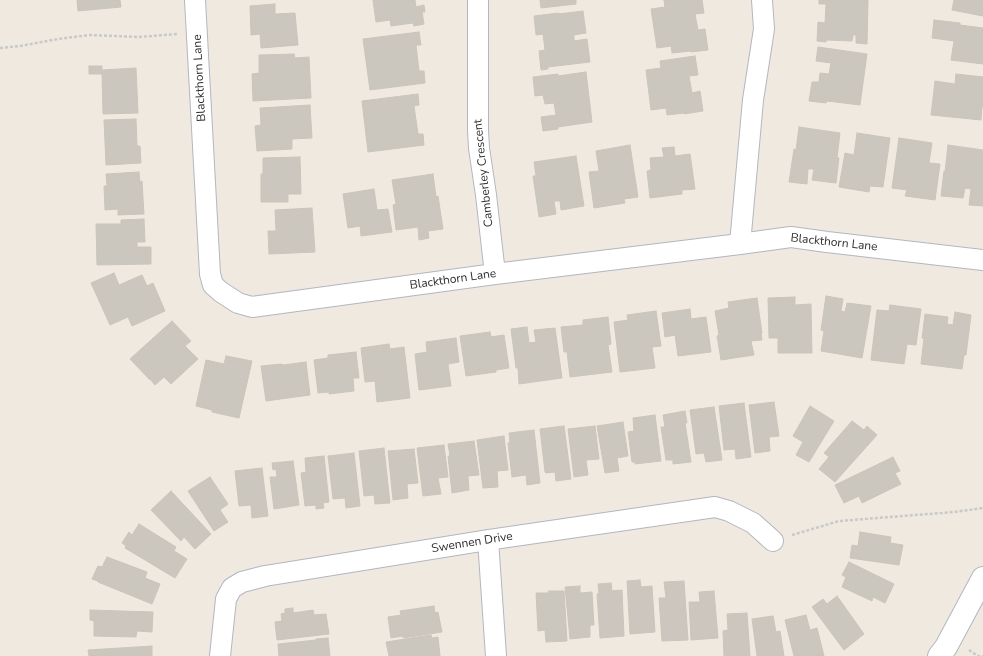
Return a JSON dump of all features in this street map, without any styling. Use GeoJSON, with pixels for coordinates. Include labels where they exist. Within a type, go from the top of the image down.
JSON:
{"type":"FeatureCollection","features":[{"type":"Feature","properties":{"kind":"street","name":"Blackthorn Lane"},"geometry":{"type":"LineString","coordinates":[[195,0],[210,274],[213,285],[238,303],[252,307],[495,274],[791,237],[983,260]]}},
{"type":"Feature","properties":{"kind":"street","name":"Camberley Crescent"},"geometry":{"type":"LineString","coordinates":[[478,0],[479,148],[495,274]]}},
{"type":"Feature","properties":{"kind":"street"},"geometry":{"type":"LineString","coordinates":[[740,244],[753,100],[764,29],[762,0]]}},
{"type":"Feature","properties":{"kind":"street","name":"Swennen Drive"},"geometry":{"type":"LineString","coordinates":[[220,656],[226,600],[232,588],[242,582],[265,576],[488,540],[715,507],[729,511],[753,523],[773,541]]}},
{"type":"Feature","properties":{"kind":"street"},"geometry":{"type":"LineString","coordinates":[[488,540],[496,656]]}},
{"type":"Feature","properties":{"kind":"street"},"geometry":{"type":"LineString","coordinates":[[939,656],[946,647],[983,578]]}},
{"type":"Feature","properties":{"kind":"path"},"geometry":{"type":"LineString","coordinates":[[0,48],[89,35],[139,37],[197,32]]}},
{"type":"Feature","properties":{"kind":"path"},"geometry":{"type":"LineString","coordinates":[[773,541],[839,521],[954,512],[983,508]]}},
{"type":"Feature","properties":{"kind":"building"},"geometry":{"type":"Polygon","coordinates":[[[77,0],[120,0],[121,7],[78,11],[77,0]]]}},
{"type":"Feature","properties":{"kind":"building"},"geometry":{"type":"Polygon","coordinates":[[[373,0],[415,0],[416,7],[424,5],[425,12],[422,12],[424,24],[414,26],[413,23],[391,26],[390,20],[376,22],[373,0]]]}},
{"type":"Feature","properties":{"kind":"building"},"geometry":{"type":"Polygon","coordinates":[[[540,0],[576,0],[576,4],[541,8],[540,0]]]}},
{"type":"Feature","properties":{"kind":"building"},"geometry":{"type":"Polygon","coordinates":[[[664,0],[702,0],[704,13],[695,14],[698,30],[705,29],[708,50],[672,53],[671,46],[657,48],[651,9],[665,7],[664,0]]]}},
{"type":"Feature","properties":{"kind":"building"},"geometry":{"type":"Polygon","coordinates":[[[819,0],[868,0],[867,44],[856,43],[856,35],[853,35],[852,41],[817,41],[818,22],[825,23],[826,4],[819,4],[819,0]]]}},
{"type":"Feature","properties":{"kind":"building"},"geometry":{"type":"Polygon","coordinates":[[[954,0],[983,0],[983,16],[952,10],[954,0]]]}},
{"type":"Feature","properties":{"kind":"building"},"geometry":{"type":"Polygon","coordinates":[[[275,4],[275,14],[295,13],[298,45],[261,48],[260,34],[251,35],[250,6],[275,4]]]}},
{"type":"Feature","properties":{"kind":"building"},"geometry":{"type":"Polygon","coordinates":[[[583,11],[586,33],[574,35],[574,41],[587,39],[590,62],[548,67],[548,69],[541,70],[539,51],[545,50],[543,34],[536,35],[534,16],[583,11]]]}},
{"type":"Feature","properties":{"kind":"building"},"geometry":{"type":"Polygon","coordinates":[[[934,20],[960,23],[960,25],[983,28],[983,64],[951,60],[954,41],[932,38],[934,20]]]}},
{"type":"Feature","properties":{"kind":"building"},"geometry":{"type":"Polygon","coordinates":[[[419,32],[421,45],[416,45],[419,71],[424,71],[425,83],[370,90],[363,39],[419,32]]]}},
{"type":"Feature","properties":{"kind":"building"},"geometry":{"type":"Polygon","coordinates":[[[818,47],[867,54],[860,105],[827,101],[826,103],[809,101],[812,82],[819,82],[820,73],[829,74],[831,63],[816,61],[818,47]]]}},
{"type":"Feature","properties":{"kind":"building"},"geometry":{"type":"Polygon","coordinates":[[[294,54],[295,58],[309,57],[311,98],[253,101],[252,74],[259,73],[259,55],[294,54]]]}},
{"type":"Feature","properties":{"kind":"building"},"geometry":{"type":"Polygon","coordinates":[[[695,56],[698,75],[689,76],[692,93],[700,91],[703,111],[667,115],[666,108],[651,110],[646,70],[661,68],[660,61],[695,56]]]}},
{"type":"Feature","properties":{"kind":"building"},"geometry":{"type":"Polygon","coordinates":[[[89,66],[102,66],[102,70],[136,68],[138,113],[103,114],[102,74],[89,74],[89,66]]]}},
{"type":"Feature","properties":{"kind":"building"},"geometry":{"type":"Polygon","coordinates":[[[586,72],[592,122],[558,127],[558,129],[543,131],[541,117],[556,115],[554,103],[545,104],[543,95],[535,96],[533,77],[558,74],[558,76],[586,72]]]}},
{"type":"Feature","properties":{"kind":"building"},"geometry":{"type":"Polygon","coordinates":[[[956,74],[983,77],[983,107],[981,120],[931,115],[935,81],[955,84],[956,74]]]}},
{"type":"Feature","properties":{"kind":"building"},"geometry":{"type":"Polygon","coordinates":[[[418,94],[419,105],[414,106],[418,134],[423,134],[424,145],[368,152],[362,101],[418,94]]]}},
{"type":"Feature","properties":{"kind":"building"},"geometry":{"type":"Polygon","coordinates":[[[310,105],[312,138],[292,139],[292,149],[257,151],[255,126],[261,125],[260,108],[310,105]]]}},
{"type":"Feature","properties":{"kind":"building"},"geometry":{"type":"Polygon","coordinates":[[[136,119],[137,146],[140,146],[141,163],[106,165],[104,120],[136,119]]]}},
{"type":"Feature","properties":{"kind":"building"},"geometry":{"type":"Polygon","coordinates":[[[799,127],[840,133],[836,183],[812,180],[814,169],[808,169],[807,184],[789,182],[799,127]]]}},
{"type":"Feature","properties":{"kind":"building"},"geometry":{"type":"Polygon","coordinates":[[[857,133],[890,138],[883,187],[870,186],[869,192],[839,187],[845,153],[854,155],[857,133]]]}},
{"type":"Feature","properties":{"kind":"building"},"geometry":{"type":"Polygon","coordinates":[[[899,138],[932,143],[929,163],[940,164],[935,200],[905,196],[907,190],[892,188],[899,138]]]}},
{"type":"Feature","properties":{"kind":"building"},"geometry":{"type":"Polygon","coordinates":[[[630,145],[638,197],[624,199],[625,203],[594,208],[589,172],[599,171],[596,151],[630,145]]]}},
{"type":"Feature","properties":{"kind":"building"},"geometry":{"type":"Polygon","coordinates":[[[948,145],[983,150],[983,206],[969,205],[971,189],[965,188],[963,198],[941,196],[948,145]]]}},
{"type":"Feature","properties":{"kind":"building"},"geometry":{"type":"Polygon","coordinates":[[[674,147],[675,156],[690,154],[695,189],[682,190],[682,194],[650,198],[647,171],[651,170],[650,158],[664,157],[662,148],[674,147]]]}},
{"type":"Feature","properties":{"kind":"building"},"geometry":{"type":"Polygon","coordinates":[[[576,156],[584,206],[561,210],[560,201],[554,201],[556,214],[539,217],[533,176],[536,176],[534,162],[576,156]]]}},
{"type":"Feature","properties":{"kind":"building"},"geometry":{"type":"Polygon","coordinates":[[[300,157],[301,194],[288,194],[288,202],[261,202],[261,174],[263,174],[263,158],[300,157]]]}},
{"type":"Feature","properties":{"kind":"building"},"geometry":{"type":"Polygon","coordinates":[[[139,172],[140,182],[142,181],[144,214],[118,215],[118,209],[105,210],[104,186],[107,186],[106,174],[139,172]]]}},
{"type":"Feature","properties":{"kind":"building"},"geometry":{"type":"Polygon","coordinates":[[[433,174],[443,229],[428,231],[429,238],[419,240],[418,227],[396,230],[393,205],[396,204],[392,180],[433,174]]]}},
{"type":"Feature","properties":{"kind":"building"},"geometry":{"type":"Polygon","coordinates":[[[374,189],[377,210],[388,209],[392,232],[361,236],[360,226],[348,228],[343,194],[374,189]]]}},
{"type":"Feature","properties":{"kind":"building"},"geometry":{"type":"Polygon","coordinates":[[[312,208],[315,252],[269,254],[268,231],[276,231],[275,210],[312,208]]]}},
{"type":"Feature","properties":{"kind":"building"},"geometry":{"type":"Polygon","coordinates":[[[144,219],[145,242],[137,242],[137,247],[151,247],[151,264],[97,265],[96,224],[121,224],[121,220],[144,219]]]}},
{"type":"Feature","properties":{"kind":"building"},"geometry":{"type":"Polygon","coordinates":[[[114,273],[119,285],[142,275],[147,286],[153,283],[165,311],[132,326],[128,317],[110,325],[91,283],[114,273]]]}},
{"type":"Feature","properties":{"kind":"building"},"geometry":{"type":"Polygon","coordinates":[[[826,296],[843,299],[841,311],[845,312],[847,303],[871,306],[862,358],[821,351],[824,331],[821,330],[826,296]]]}},
{"type":"Feature","properties":{"kind":"building"},"geometry":{"type":"Polygon","coordinates":[[[795,297],[795,305],[811,304],[812,353],[778,353],[778,338],[769,338],[768,298],[795,297]]]}},
{"type":"Feature","properties":{"kind":"building"},"geometry":{"type":"Polygon","coordinates":[[[757,298],[762,340],[751,341],[754,355],[721,360],[715,311],[729,308],[728,302],[757,298]]]}},
{"type":"Feature","properties":{"kind":"building"},"geometry":{"type":"Polygon","coordinates":[[[890,305],[921,309],[916,345],[907,344],[904,364],[871,360],[877,310],[889,311],[890,305]]]}},
{"type":"Feature","properties":{"kind":"building"},"geometry":{"type":"Polygon","coordinates":[[[690,309],[691,319],[706,317],[711,352],[678,356],[675,335],[665,337],[662,313],[690,309]]]}},
{"type":"Feature","properties":{"kind":"building"},"geometry":{"type":"Polygon","coordinates":[[[656,311],[661,346],[652,347],[655,368],[620,372],[614,322],[628,320],[627,315],[656,311]]]}},
{"type":"Feature","properties":{"kind":"building"},"geometry":{"type":"Polygon","coordinates":[[[955,312],[971,315],[966,355],[964,355],[962,369],[921,364],[925,314],[948,317],[947,324],[953,325],[955,312]]]}},
{"type":"Feature","properties":{"kind":"building"},"geometry":{"type":"Polygon","coordinates":[[[608,317],[611,344],[608,345],[612,372],[570,377],[567,352],[564,352],[561,327],[583,325],[583,320],[608,317]]]}},
{"type":"Feature","properties":{"kind":"building"},"geometry":{"type":"Polygon","coordinates":[[[172,321],[191,341],[185,346],[198,359],[171,384],[164,377],[155,385],[130,359],[172,321]]]}},
{"type":"Feature","properties":{"kind":"building"},"geometry":{"type":"Polygon","coordinates":[[[527,327],[529,343],[536,342],[534,330],[555,328],[562,378],[519,384],[518,368],[516,368],[511,329],[527,327]]]}},
{"type":"Feature","properties":{"kind":"building"},"geometry":{"type":"Polygon","coordinates":[[[490,332],[491,337],[504,335],[509,368],[496,370],[496,372],[466,376],[460,336],[490,332]]]}},
{"type":"Feature","properties":{"kind":"building"},"geometry":{"type":"Polygon","coordinates":[[[456,338],[459,362],[448,364],[451,386],[419,390],[415,354],[427,352],[426,342],[456,338]]]}},
{"type":"Feature","properties":{"kind":"building"},"geometry":{"type":"Polygon","coordinates":[[[389,344],[390,349],[404,347],[410,398],[377,402],[375,381],[365,382],[361,348],[389,344]]]}},
{"type":"Feature","properties":{"kind":"building"},"geometry":{"type":"Polygon","coordinates":[[[356,352],[359,378],[353,378],[354,391],[329,394],[329,392],[318,393],[314,360],[328,358],[328,355],[356,352]]]}},
{"type":"Feature","properties":{"kind":"building"},"geometry":{"type":"Polygon","coordinates":[[[226,356],[252,361],[239,418],[212,412],[212,410],[196,406],[206,360],[224,364],[226,356]]]}},
{"type":"Feature","properties":{"kind":"building"},"geometry":{"type":"Polygon","coordinates":[[[306,362],[310,395],[266,401],[261,366],[306,362]]]}},
{"type":"Feature","properties":{"kind":"building"},"geometry":{"type":"Polygon","coordinates":[[[774,402],[779,436],[769,437],[770,451],[755,453],[749,405],[774,402]]]}},
{"type":"Feature","properties":{"kind":"building"},"geometry":{"type":"Polygon","coordinates":[[[744,403],[751,457],[736,459],[735,449],[724,450],[719,406],[744,403]]]}},
{"type":"Feature","properties":{"kind":"building"},"geometry":{"type":"Polygon","coordinates":[[[810,406],[834,421],[809,462],[796,455],[803,442],[793,436],[810,406]]]}},
{"type":"Feature","properties":{"kind":"building"},"geometry":{"type":"Polygon","coordinates":[[[714,407],[722,460],[706,462],[704,453],[696,454],[690,410],[714,407]]]}},
{"type":"Feature","properties":{"kind":"building"},"geometry":{"type":"Polygon","coordinates":[[[685,411],[687,423],[685,423],[691,462],[673,464],[673,460],[666,460],[661,427],[665,427],[663,415],[685,411]]]}},
{"type":"Feature","properties":{"kind":"building"},"geometry":{"type":"Polygon","coordinates":[[[655,415],[661,461],[635,464],[635,462],[632,462],[628,432],[634,431],[633,418],[655,415]]]}},
{"type":"Feature","properties":{"kind":"building"},"geometry":{"type":"Polygon","coordinates":[[[852,421],[864,430],[867,426],[877,435],[835,482],[819,469],[829,457],[824,453],[852,421]]]}},
{"type":"Feature","properties":{"kind":"building"},"geometry":{"type":"Polygon","coordinates":[[[623,422],[628,456],[617,458],[619,471],[605,473],[597,426],[623,422]]]}},
{"type":"Feature","properties":{"kind":"building"},"geometry":{"type":"Polygon","coordinates":[[[564,426],[571,479],[556,481],[555,472],[545,472],[540,429],[564,426]]]}},
{"type":"Feature","properties":{"kind":"building"},"geometry":{"type":"Polygon","coordinates":[[[595,426],[599,459],[586,460],[588,475],[574,477],[568,429],[595,426]]]}},
{"type":"Feature","properties":{"kind":"building"},"geometry":{"type":"Polygon","coordinates":[[[534,430],[540,483],[527,485],[526,475],[512,477],[508,443],[510,442],[509,433],[534,430]]]}},
{"type":"Feature","properties":{"kind":"building"},"geometry":{"type":"Polygon","coordinates":[[[504,436],[508,470],[497,471],[498,487],[483,488],[477,440],[504,436]]]}},
{"type":"Feature","properties":{"kind":"building"},"geometry":{"type":"Polygon","coordinates":[[[474,441],[479,475],[468,476],[469,490],[452,493],[448,444],[474,441]]]}},
{"type":"Feature","properties":{"kind":"building"},"geometry":{"type":"Polygon","coordinates":[[[444,445],[448,477],[438,478],[441,494],[423,496],[417,448],[444,445]]]}},
{"type":"Feature","properties":{"kind":"building"},"geometry":{"type":"Polygon","coordinates":[[[384,448],[390,503],[375,504],[374,495],[364,496],[359,451],[384,448]]]}},
{"type":"Feature","properties":{"kind":"building"},"geometry":{"type":"Polygon","coordinates":[[[414,449],[418,483],[407,484],[408,498],[393,500],[388,451],[414,449]]]}},
{"type":"Feature","properties":{"kind":"building"},"geometry":{"type":"Polygon","coordinates":[[[354,453],[360,506],[346,508],[345,498],[333,499],[328,456],[354,453]]]}},
{"type":"Feature","properties":{"kind":"building"},"geometry":{"type":"Polygon","coordinates":[[[324,456],[329,502],[323,503],[324,508],[316,509],[316,505],[305,506],[301,473],[306,472],[305,458],[324,456]]]}},
{"type":"Feature","properties":{"kind":"building"},"geometry":{"type":"Polygon","coordinates":[[[893,457],[900,471],[895,473],[901,484],[862,503],[859,496],[844,503],[835,485],[893,457]]]}},
{"type":"Feature","properties":{"kind":"building"},"geometry":{"type":"Polygon","coordinates":[[[293,461],[299,505],[274,509],[270,477],[277,477],[276,469],[273,470],[272,463],[293,461]]]}},
{"type":"Feature","properties":{"kind":"building"},"geometry":{"type":"Polygon","coordinates":[[[262,468],[268,516],[252,518],[251,505],[239,506],[235,471],[262,468]]]}},
{"type":"Feature","properties":{"kind":"building"},"geometry":{"type":"Polygon","coordinates":[[[210,477],[228,504],[220,510],[228,522],[214,531],[188,491],[210,477]]]}},
{"type":"Feature","properties":{"kind":"building"},"geometry":{"type":"Polygon","coordinates":[[[171,491],[211,534],[195,549],[184,537],[181,541],[151,510],[171,491]]]}},
{"type":"Feature","properties":{"kind":"building"},"geometry":{"type":"Polygon","coordinates":[[[139,524],[176,547],[174,551],[187,559],[175,578],[125,548],[126,546],[122,543],[129,532],[132,535],[139,524]]]}},
{"type":"Feature","properties":{"kind":"building"},"geometry":{"type":"Polygon","coordinates":[[[860,532],[891,537],[890,543],[903,545],[899,565],[850,558],[852,545],[858,546],[860,532]]]}},
{"type":"Feature","properties":{"kind":"building"},"geometry":{"type":"Polygon","coordinates":[[[107,557],[147,572],[145,578],[160,584],[152,604],[92,579],[98,566],[102,567],[107,557]]]}},
{"type":"Feature","properties":{"kind":"building"},"geometry":{"type":"Polygon","coordinates":[[[849,562],[894,584],[885,603],[873,597],[872,601],[842,587],[846,577],[842,575],[849,562]]]}},
{"type":"Feature","properties":{"kind":"building"},"geometry":{"type":"Polygon","coordinates":[[[640,580],[641,587],[652,586],[655,632],[630,634],[627,581],[640,580]]]}},
{"type":"Feature","properties":{"kind":"building"},"geometry":{"type":"Polygon","coordinates":[[[684,581],[688,640],[662,641],[659,598],[666,598],[664,582],[684,581]]]}},
{"type":"Feature","properties":{"kind":"building"},"geometry":{"type":"Polygon","coordinates":[[[611,583],[612,591],[622,590],[624,636],[600,638],[597,594],[599,594],[598,584],[611,583]]]}},
{"type":"Feature","properties":{"kind":"building"},"geometry":{"type":"Polygon","coordinates":[[[580,586],[580,593],[592,592],[594,625],[590,625],[590,637],[570,639],[565,587],[580,586]]]}},
{"type":"Feature","properties":{"kind":"building"},"geometry":{"type":"Polygon","coordinates":[[[549,591],[564,591],[567,641],[546,642],[545,630],[538,631],[536,593],[548,593],[549,591]]]}},
{"type":"Feature","properties":{"kind":"building"},"geometry":{"type":"Polygon","coordinates":[[[714,591],[718,638],[691,640],[689,602],[700,602],[699,592],[714,591]]]}},
{"type":"Feature","properties":{"kind":"building"},"geometry":{"type":"Polygon","coordinates":[[[837,596],[864,634],[844,650],[812,607],[823,599],[827,604],[837,596]]]}},
{"type":"Feature","properties":{"kind":"building"},"geometry":{"type":"Polygon","coordinates":[[[434,606],[435,613],[438,612],[442,632],[403,638],[403,636],[391,638],[388,617],[401,615],[400,611],[434,606]]]}},
{"type":"Feature","properties":{"kind":"building"},"geometry":{"type":"Polygon","coordinates":[[[293,608],[293,613],[313,610],[314,615],[326,614],[329,634],[277,640],[275,622],[282,621],[281,614],[285,613],[285,609],[293,608]]]}},
{"type":"Feature","properties":{"kind":"building"},"geometry":{"type":"Polygon","coordinates":[[[90,610],[153,612],[152,632],[137,631],[136,637],[94,636],[94,621],[90,620],[90,610]]]}},
{"type":"Feature","properties":{"kind":"building"},"geometry":{"type":"Polygon","coordinates":[[[747,613],[750,656],[724,656],[723,631],[728,630],[727,614],[747,613]]]}},
{"type":"Feature","properties":{"kind":"building"},"geometry":{"type":"Polygon","coordinates":[[[806,615],[810,630],[817,628],[824,656],[794,656],[785,620],[806,615]]]}},
{"type":"Feature","properties":{"kind":"building"},"geometry":{"type":"Polygon","coordinates":[[[773,616],[776,632],[780,631],[784,656],[757,656],[752,619],[773,616]]]}},
{"type":"Feature","properties":{"kind":"building"},"geometry":{"type":"Polygon","coordinates":[[[431,635],[432,638],[438,637],[440,656],[389,656],[386,642],[431,635]]]}},
{"type":"Feature","properties":{"kind":"building"},"geometry":{"type":"Polygon","coordinates":[[[328,638],[330,656],[279,656],[278,644],[328,638]]]}},
{"type":"Feature","properties":{"kind":"building"},"geometry":{"type":"Polygon","coordinates":[[[152,646],[152,656],[89,656],[88,650],[152,646]]]}}]}
